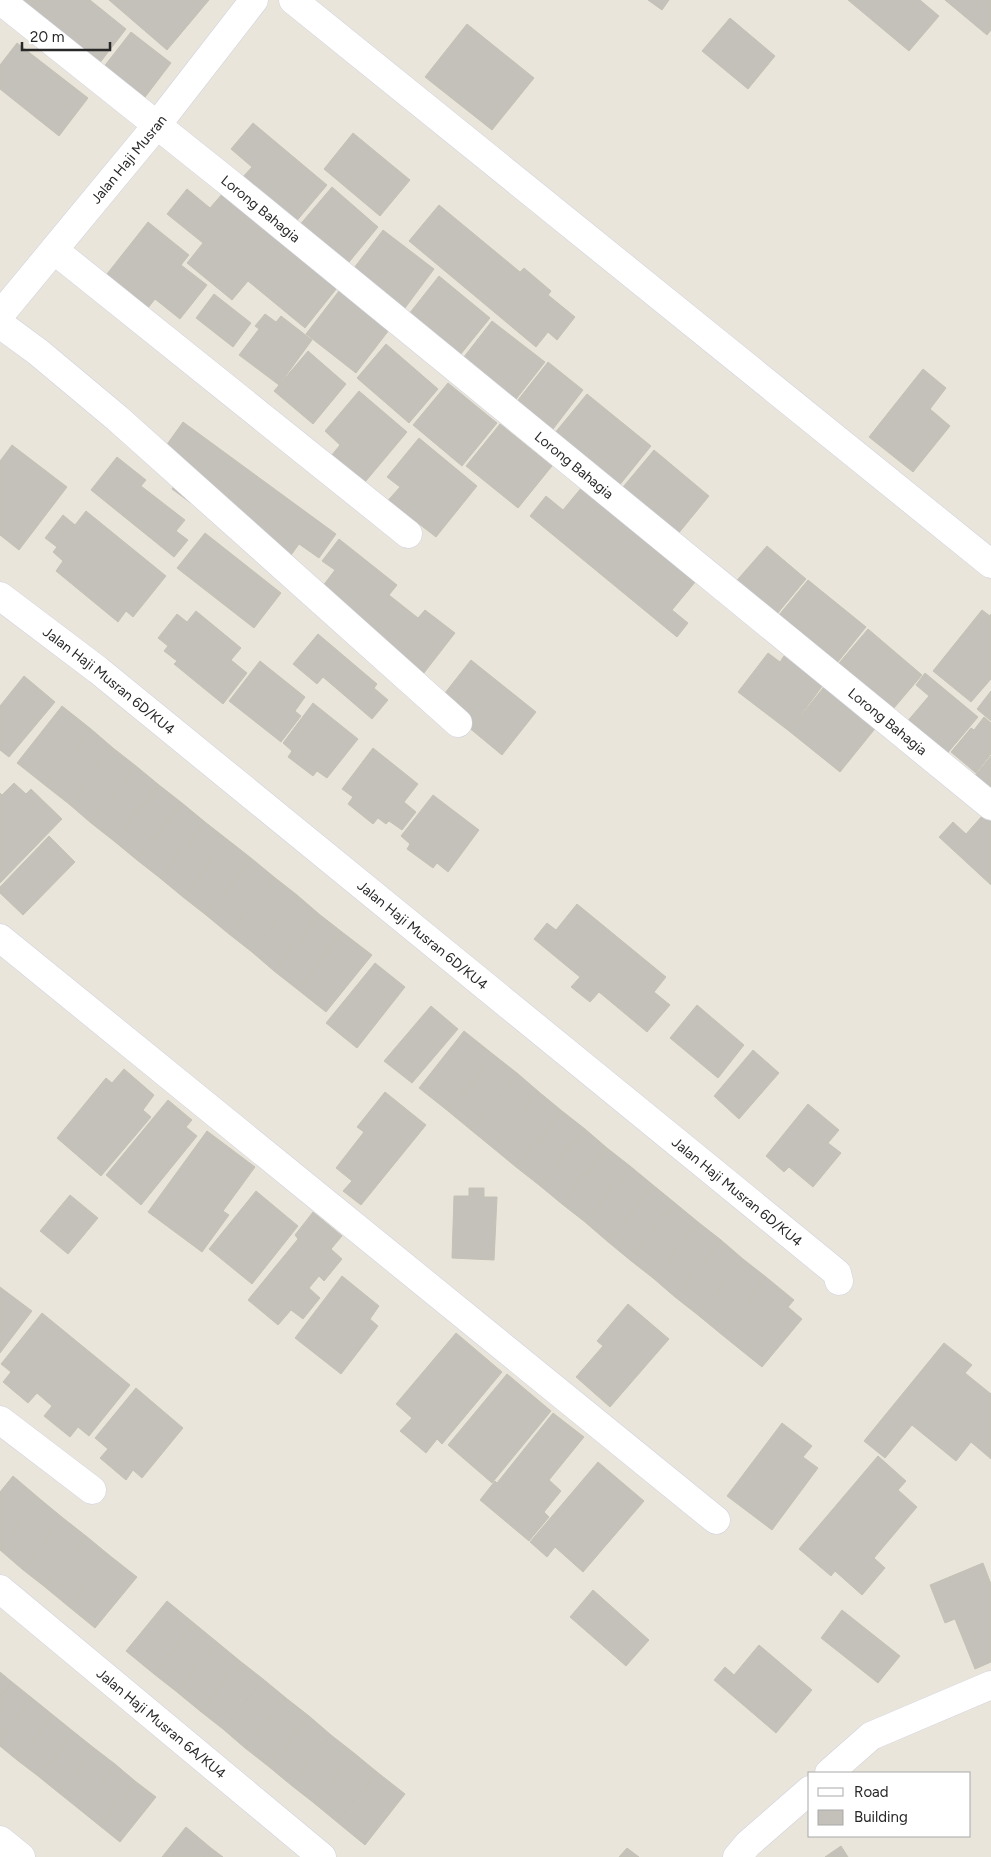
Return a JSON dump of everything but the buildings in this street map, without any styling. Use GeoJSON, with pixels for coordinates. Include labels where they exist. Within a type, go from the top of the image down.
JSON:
{"type":"FeatureCollection","features":[{"type":"Feature","properties":{"kind":"street","name":"Lorong Bahagia"},"geometry":{"type":"LineString","coordinates":[[0,0],[157,125],[991,806]]}},
{"type":"Feature","properties":{"kind":"street","name":"Jalan Haji Musran"},"geometry":{"type":"LineString","coordinates":[[3,323],[54,250],[157,125],[254,0]]}},
{"type":"Feature","properties":{"kind":"street"},"geometry":{"type":"LineString","coordinates":[[293,0],[991,564]]}},
{"type":"Feature","properties":{"kind":"street"},"geometry":{"type":"LineString","coordinates":[[54,250],[408,534]]}},
{"type":"Feature","properties":{"kind":"street"},"geometry":{"type":"LineString","coordinates":[[3,323],[117,418],[458,723]]}},
{"type":"Feature","properties":{"kind":"street","name":"Jalan Haji Musran 6D/KU4"},"geometry":{"type":"LineString","coordinates":[[0,596],[106,677],[837,1273],[839,1281]]}},
{"type":"Feature","properties":{"kind":"street"},"geometry":{"type":"LineString","coordinates":[[0,938],[716,1520]]}},
{"type":"Feature","properties":{"kind":"street"},"geometry":{"type":"LineString","coordinates":[[0,1420],[92,1490]]}},
{"type":"Feature","properties":{"kind":"street","name":"Jalan Haji Musran 6A/KU4"},"geometry":{"type":"LineString","coordinates":[[0,1589],[322,1857]]}},
{"type":"Feature","properties":{"kind":"street"},"geometry":{"type":"LineString","coordinates":[[830,1772],[872,1736],[991,1685]]}},
{"type":"Feature","properties":{"kind":"street"},"geometry":{"type":"LineString","coordinates":[[737,1857],[748,1844],[808,1792]]}},
{"type":"Feature","properties":{"kind":"street"},"geometry":{"type":"LineString","coordinates":[[0,1840],[21,1857]]}}]}
